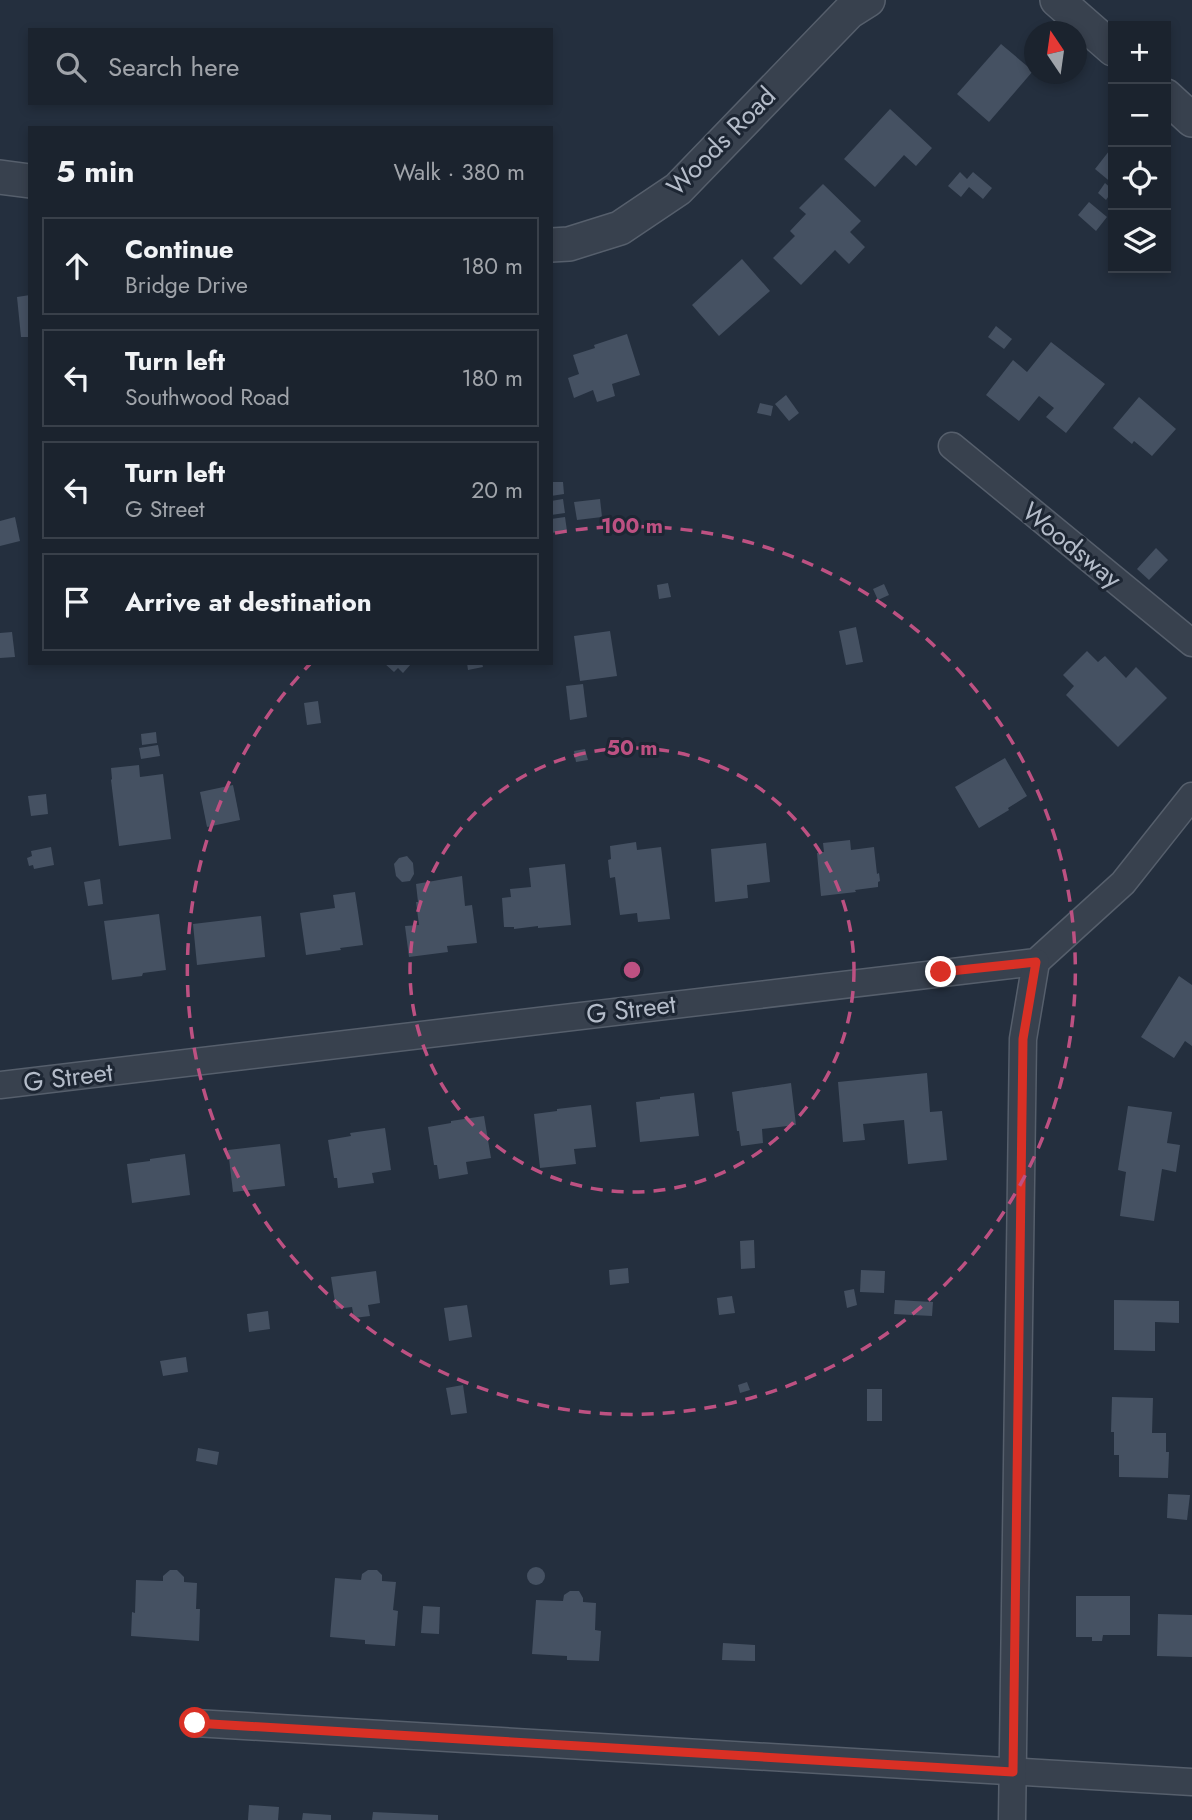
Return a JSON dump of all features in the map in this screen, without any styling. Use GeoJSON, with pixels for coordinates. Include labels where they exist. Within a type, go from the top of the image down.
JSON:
{"type":"FeatureCollection","features":[{"type":"Feature","properties":{"kind":"street","name":"Woods Road"},"geometry":{"type":"LineString","coordinates":[[553,246],[569,244],[621,228],[678,189],[849,12],[868,0]]}},
{"type":"Feature","properties":{"kind":"street"},"geometry":{"type":"LineString","coordinates":[[1057,0],[1108,45]]}},
{"type":"Feature","properties":{"kind":"street"},"geometry":{"type":"LineString","coordinates":[[1171,101],[1192,120]]}},
{"type":"Feature","properties":{"kind":"street"},"geometry":{"type":"LineString","coordinates":[[0,177],[28,181]]}},
{"type":"Feature","properties":{"kind":"street","name":"Woodsway"},"geometry":{"type":"LineString","coordinates":[[952,446],[1192,643]]}},
{"type":"Feature","properties":{"kind":"street"},"geometry":{"type":"LineString","coordinates":[[1012,1820],[1023,1039],[1036,962],[1123,883],[1192,796]]}},
{"type":"Feature","properties":{"kind":"street","name":"G Street"},"geometry":{"type":"LineString","coordinates":[[0,1085],[1036,962]]}},
{"type":"Feature","properties":{"kind":"street"},"geometry":{"type":"LineString","coordinates":[[195,1723],[1192,1782]]}},
{"type":"Feature","properties":{"kind":"building"},"geometry":{"type":"Polygon","coordinates":[[[1001,44],[1024,63],[1024,81],[989,122],[957,94],[1001,44]]]}},
{"type":"Feature","properties":{"kind":"building"},"geometry":{"type":"Polygon","coordinates":[[[890,109],[932,148],[916,166],[904,155],[875,187],[844,159],[890,109]]]}},
{"type":"Feature","properties":{"kind":"building"},"geometry":{"type":"Polygon","coordinates":[[[1108,152],[1108,180],[1095,169],[1108,152]]]}},
{"type":"Feature","properties":{"kind":"building"},"geometry":{"type":"Polygon","coordinates":[[[960,172],[967,179],[973,172],[992,188],[983,199],[969,187],[961,197],[948,186],[960,172]]]}},
{"type":"Feature","properties":{"kind":"building"},"geometry":{"type":"Polygon","coordinates":[[[1105,183],[1108,186],[1106,200],[1098,193],[1105,183]]]}},
{"type":"Feature","properties":{"kind":"building"},"geometry":{"type":"Polygon","coordinates":[[[823,184],[861,221],[850,232],[865,247],[849,264],[835,250],[801,285],[773,258],[795,236],[790,231],[806,214],[799,208],[823,184]]]}},
{"type":"Feature","properties":{"kind":"building"},"geometry":{"type":"Polygon","coordinates":[[[1089,202],[1107,217],[1096,231],[1078,215],[1089,202]]]}},
{"type":"Feature","properties":{"kind":"building"},"geometry":{"type":"Polygon","coordinates":[[[742,259],[770,291],[719,336],[692,305],[742,259]]]}},
{"type":"Feature","properties":{"kind":"building"},"geometry":{"type":"Polygon","coordinates":[[[28,295],[28,337],[21,337],[17,297],[28,295]]]}},
{"type":"Feature","properties":{"kind":"building"},"geometry":{"type":"Polygon","coordinates":[[[996,326],[1012,339],[1004,349],[988,337],[996,326]]]}},
{"type":"Feature","properties":{"kind":"building"},"geometry":{"type":"Polygon","coordinates":[[[627,334],[640,375],[612,384],[615,396],[597,402],[593,390],[574,398],[568,378],[579,374],[573,355],[627,334]]]}},
{"type":"Feature","properties":{"kind":"building"},"geometry":{"type":"Polygon","coordinates":[[[1051,342],[1105,384],[1066,433],[1046,417],[1054,408],[1039,396],[1019,421],[986,395],[1013,360],[1027,372],[1051,342]]]}},
{"type":"Feature","properties":{"kind":"building"},"geometry":{"type":"Polygon","coordinates":[[[786,395],[799,413],[789,421],[775,404],[786,395]]]}},
{"type":"Feature","properties":{"kind":"building"},"geometry":{"type":"Polygon","coordinates":[[[1139,397],[1176,429],[1152,456],[1113,428],[1139,397]]]}},
{"type":"Feature","properties":{"kind":"building"},"geometry":{"type":"Polygon","coordinates":[[[760,403],[773,406],[771,416],[757,413],[760,403]]]}},
{"type":"Feature","properties":{"kind":"building"},"geometry":{"type":"Polygon","coordinates":[[[553,482],[563,482],[564,494],[553,496],[553,482]]]}},
{"type":"Feature","properties":{"kind":"building"},"geometry":{"type":"Polygon","coordinates":[[[563,499],[565,513],[553,515],[553,501],[563,499]]]}},
{"type":"Feature","properties":{"kind":"building"},"geometry":{"type":"Polygon","coordinates":[[[600,499],[602,517],[577,520],[574,502],[600,499]]]}},
{"type":"Feature","properties":{"kind":"building"},"geometry":{"type":"Polygon","coordinates":[[[15,517],[20,541],[0,546],[0,521],[15,517]]]}},
{"type":"Feature","properties":{"kind":"building"},"geometry":{"type":"Polygon","coordinates":[[[565,517],[567,531],[553,533],[553,519],[565,517]]]}},
{"type":"Feature","properties":{"kind":"building"},"geometry":{"type":"Polygon","coordinates":[[[1156,548],[1168,560],[1149,580],[1137,569],[1156,548]]]}},
{"type":"Feature","properties":{"kind":"building"},"geometry":{"type":"Polygon","coordinates":[[[668,583],[671,597],[659,599],[657,585],[668,583]]]}},
{"type":"Feature","properties":{"kind":"building"},"geometry":{"type":"Polygon","coordinates":[[[884,584],[889,595],[878,600],[873,589],[884,584]]]}},
{"type":"Feature","properties":{"kind":"building"},"geometry":{"type":"Polygon","coordinates":[[[856,627],[863,662],[846,665],[839,631],[856,627]]]}},
{"type":"Feature","properties":{"kind":"building"},"geometry":{"type":"Polygon","coordinates":[[[610,631],[617,676],[580,681],[574,636],[610,631]]]}},
{"type":"Feature","properties":{"kind":"building"},"geometry":{"type":"Polygon","coordinates":[[[12,632],[15,657],[0,658],[0,633],[12,632]]]}},
{"type":"Feature","properties":{"kind":"building"},"geometry":{"type":"Polygon","coordinates":[[[1087,651],[1098,662],[1105,656],[1126,678],[1136,667],[1167,698],[1118,747],[1066,695],[1074,686],[1063,675],[1087,651]]]}},
{"type":"Feature","properties":{"kind":"building"},"geometry":{"type":"Polygon","coordinates":[[[386,665],[410,665],[403,673],[398,668],[394,672],[386,665]]]}},
{"type":"Feature","properties":{"kind":"building"},"geometry":{"type":"Polygon","coordinates":[[[467,665],[482,665],[483,667],[468,670],[467,665]]]}},
{"type":"Feature","properties":{"kind":"building"},"geometry":{"type":"Polygon","coordinates":[[[583,684],[587,717],[570,720],[566,686],[583,684]]]}},
{"type":"Feature","properties":{"kind":"building"},"geometry":{"type":"Polygon","coordinates":[[[318,701],[321,723],[307,725],[304,703],[318,701]]]}},
{"type":"Feature","properties":{"kind":"building"},"geometry":{"type":"Polygon","coordinates":[[[156,732],[157,743],[142,745],[141,734],[156,732]]]}},
{"type":"Feature","properties":{"kind":"building"},"geometry":{"type":"Polygon","coordinates":[[[158,745],[160,756],[141,759],[139,748],[158,745]]]}},
{"type":"Feature","properties":{"kind":"building"},"geometry":{"type":"Polygon","coordinates":[[[585,749],[588,760],[576,762],[574,751],[585,749]]]}},
{"type":"Feature","properties":{"kind":"building"},"geometry":{"type":"Polygon","coordinates":[[[1005,758],[1027,796],[979,828],[955,787],[1005,758]]]}},
{"type":"Feature","properties":{"kind":"building"},"geometry":{"type":"Polygon","coordinates":[[[139,765],[140,777],[163,774],[171,839],[119,846],[111,768],[139,765]]]}},
{"type":"Feature","properties":{"kind":"building"},"geometry":{"type":"Polygon","coordinates":[[[233,785],[240,820],[207,827],[200,792],[233,785]]]}},
{"type":"Feature","properties":{"kind":"building"},"geometry":{"type":"Polygon","coordinates":[[[46,794],[48,814],[31,816],[28,796],[46,794]]]}},
{"type":"Feature","properties":{"kind":"building"},"geometry":{"type":"Polygon","coordinates":[[[850,840],[851,850],[874,847],[880,881],[878,887],[821,896],[817,853],[824,852],[823,843],[850,840]]]}},
{"type":"Feature","properties":{"kind":"building"},"geometry":{"type":"Polygon","coordinates":[[[636,842],[637,850],[661,847],[670,919],[638,922],[637,913],[620,915],[615,877],[610,878],[610,846],[636,842]]]}},
{"type":"Feature","properties":{"kind":"building"},"geometry":{"type":"Polygon","coordinates":[[[766,843],[770,882],[747,885],[748,898],[715,902],[711,849],[766,843]]]}},
{"type":"Feature","properties":{"kind":"building"},"geometry":{"type":"Polygon","coordinates":[[[51,847],[54,865],[34,869],[33,865],[29,866],[27,858],[32,856],[31,851],[51,847]]]}},
{"type":"Feature","properties":{"kind":"building"},"geometry":{"type":"Polygon","coordinates":[[[407,856],[413,863],[414,874],[410,881],[402,882],[396,876],[394,864],[399,858],[407,856]]]}},
{"type":"Feature","properties":{"kind":"building"},"geometry":{"type":"Polygon","coordinates":[[[565,864],[571,925],[514,929],[504,927],[502,898],[511,897],[510,889],[531,887],[529,868],[565,864]]]}},
{"type":"Feature","properties":{"kind":"building"},"geometry":{"type":"Polygon","coordinates":[[[462,876],[465,906],[472,905],[477,943],[447,946],[448,952],[409,957],[405,926],[419,925],[416,884],[462,876]]]}},
{"type":"Feature","properties":{"kind":"building"},"geometry":{"type":"Polygon","coordinates":[[[100,879],[103,904],[88,906],[84,882],[100,879]]]}},
{"type":"Feature","properties":{"kind":"building"},"geometry":{"type":"Polygon","coordinates":[[[355,892],[363,945],[306,955],[300,913],[335,908],[333,895],[355,892]]]}},
{"type":"Feature","properties":{"kind":"building"},"geometry":{"type":"Polygon","coordinates":[[[159,914],[166,970],[112,980],[104,921],[159,914]]]}},
{"type":"Feature","properties":{"kind":"building"},"geometry":{"type":"Polygon","coordinates":[[[261,916],[265,957],[197,965],[193,924],[261,916]]]}},
{"type":"Feature","properties":{"kind":"building"},"geometry":{"type":"Polygon","coordinates":[[[1179,976],[1192,985],[1192,1046],[1185,1041],[1174,1058],[1141,1037],[1179,976]]]}},
{"type":"Feature","properties":{"kind":"building"},"geometry":{"type":"Polygon","coordinates":[[[927,1073],[930,1112],[942,1111],[947,1160],[908,1164],[904,1120],[863,1124],[865,1140],[843,1142],[838,1082],[927,1073]]]}},
{"type":"Feature","properties":{"kind":"building"},"geometry":{"type":"Polygon","coordinates":[[[791,1083],[796,1125],[762,1129],[763,1143],[741,1146],[732,1092],[791,1083]]]}},
{"type":"Feature","properties":{"kind":"building"},"geometry":{"type":"Polygon","coordinates":[[[694,1093],[699,1136],[640,1142],[636,1102],[694,1093]]]}},
{"type":"Feature","properties":{"kind":"building"},"geometry":{"type":"Polygon","coordinates":[[[591,1105],[596,1147],[574,1149],[576,1164],[540,1168],[534,1114],[591,1105]]]}},
{"type":"Feature","properties":{"kind":"building"},"geometry":{"type":"Polygon","coordinates":[[[1128,1106],[1172,1112],[1167,1143],[1180,1145],[1176,1172],[1162,1169],[1154,1221],[1120,1216],[1126,1172],[1118,1170],[1128,1106]]]}},
{"type":"Feature","properties":{"kind":"building"},"geometry":{"type":"Polygon","coordinates":[[[484,1116],[491,1158],[466,1162],[468,1174],[439,1179],[428,1127],[484,1116]]]}},
{"type":"Feature","properties":{"kind":"building"},"geometry":{"type":"Polygon","coordinates":[[[385,1128],[391,1170],[372,1173],[374,1183],[338,1188],[328,1140],[351,1136],[350,1133],[385,1128]]]}},
{"type":"Feature","properties":{"kind":"building"},"geometry":{"type":"Polygon","coordinates":[[[280,1144],[285,1186],[233,1192],[228,1150],[280,1144]]]}},
{"type":"Feature","properties":{"kind":"building"},"geometry":{"type":"Polygon","coordinates":[[[185,1154],[190,1195],[132,1203],[127,1164],[185,1154]]]}},
{"type":"Feature","properties":{"kind":"building"},"geometry":{"type":"Polygon","coordinates":[[[754,1240],[755,1268],[741,1269],[740,1241],[754,1240]]]}},
{"type":"Feature","properties":{"kind":"building"},"geometry":{"type":"Polygon","coordinates":[[[628,1268],[629,1283],[610,1285],[609,1270],[628,1268]]]}},
{"type":"Feature","properties":{"kind":"building"},"geometry":{"type":"Polygon","coordinates":[[[861,1270],[885,1271],[884,1293],[860,1292],[861,1270]]]}},
{"type":"Feature","properties":{"kind":"building"},"geometry":{"type":"Polygon","coordinates":[[[376,1271],[380,1303],[368,1305],[370,1316],[354,1318],[352,1307],[336,1309],[331,1277],[376,1271]]]}},
{"type":"Feature","properties":{"kind":"building"},"geometry":{"type":"Polygon","coordinates":[[[854,1289],[857,1305],[847,1308],[844,1291],[854,1289]]]}},
{"type":"Feature","properties":{"kind":"building"},"geometry":{"type":"Polygon","coordinates":[[[732,1296],[735,1313],[719,1315],[717,1298],[732,1296]]]}},
{"type":"Feature","properties":{"kind":"building"},"geometry":{"type":"Polygon","coordinates":[[[895,1300],[933,1302],[932,1316],[894,1314],[895,1300]]]}},
{"type":"Feature","properties":{"kind":"building"},"geometry":{"type":"Polygon","coordinates":[[[1114,1300],[1179,1301],[1179,1323],[1155,1322],[1155,1351],[1114,1350],[1114,1300]]]}},
{"type":"Feature","properties":{"kind":"building"},"geometry":{"type":"Polygon","coordinates":[[[467,1305],[472,1337],[449,1341],[444,1308],[467,1305]]]}},
{"type":"Feature","properties":{"kind":"building"},"geometry":{"type":"Polygon","coordinates":[[[268,1311],[270,1329],[249,1332],[247,1314],[268,1311]]]}},
{"type":"Feature","properties":{"kind":"building"},"geometry":{"type":"Polygon","coordinates":[[[186,1357],[188,1372],[163,1376],[160,1361],[186,1357]]]}},
{"type":"Feature","properties":{"kind":"building"},"geometry":{"type":"Polygon","coordinates":[[[747,1382],[750,1390],[740,1393],[738,1385],[747,1382]]]}},
{"type":"Feature","properties":{"kind":"building"},"geometry":{"type":"Polygon","coordinates":[[[463,1385],[467,1413],[451,1415],[446,1388],[463,1385]]]}},
{"type":"Feature","properties":{"kind":"building"},"geometry":{"type":"Polygon","coordinates":[[[867,1389],[882,1389],[882,1421],[867,1421],[867,1389]]]}},
{"type":"Feature","properties":{"kind":"building"},"geometry":{"type":"Polygon","coordinates":[[[1112,1397],[1153,1398],[1152,1433],[1166,1433],[1166,1452],[1169,1452],[1168,1478],[1119,1477],[1119,1455],[1114,1455],[1114,1432],[1111,1432],[1112,1397]]]}},
{"type":"Feature","properties":{"kind":"building"},"geometry":{"type":"Polygon","coordinates":[[[198,1448],[219,1452],[217,1465],[196,1461],[198,1448]]]}},
{"type":"Feature","properties":{"kind":"building"},"geometry":{"type":"Polygon","coordinates":[[[1168,1494],[1190,1495],[1187,1520],[1167,1518],[1168,1494]]]}},
{"type":"Feature","properties":{"kind":"building"},"geometry":{"type":"Polygon","coordinates":[[[536,1567],[542,1570],[545,1576],[542,1582],[536,1585],[530,1582],[527,1576],[530,1570],[536,1567]]]}},
{"type":"Feature","properties":{"kind":"building"},"geometry":{"type":"Polygon","coordinates":[[[170,1570],[177,1570],[184,1577],[184,1582],[197,1583],[196,1609],[200,1609],[199,1641],[131,1636],[136,1580],[163,1581],[163,1576],[170,1570]]]}},
{"type":"Feature","properties":{"kind":"building"},"geometry":{"type":"Polygon","coordinates":[[[368,1570],[377,1570],[382,1575],[382,1581],[396,1582],[393,1610],[398,1611],[395,1646],[365,1644],[365,1640],[330,1637],[335,1578],[361,1580],[362,1574],[368,1570]]]}},
{"type":"Feature","properties":{"kind":"building"},"geometry":{"type":"Polygon","coordinates":[[[570,1591],[579,1591],[583,1602],[596,1603],[595,1630],[601,1631],[599,1661],[567,1660],[567,1656],[532,1654],[536,1600],[563,1601],[564,1595],[570,1591]]]}},
{"type":"Feature","properties":{"kind":"building"},"geometry":{"type":"Polygon","coordinates":[[[1076,1596],[1130,1596],[1130,1635],[1103,1635],[1102,1641],[1092,1641],[1092,1637],[1076,1637],[1076,1596]]]}},
{"type":"Feature","properties":{"kind":"building"},"geometry":{"type":"Polygon","coordinates":[[[423,1606],[440,1607],[439,1634],[421,1633],[423,1606]]]}},
{"type":"Feature","properties":{"kind":"building"},"geometry":{"type":"Polygon","coordinates":[[[1158,1614],[1192,1615],[1192,1657],[1157,1656],[1158,1614]]]}},
{"type":"Feature","properties":{"kind":"building"},"geometry":{"type":"Polygon","coordinates":[[[723,1643],[755,1645],[755,1661],[722,1660],[723,1643]]]}},
{"type":"Feature","properties":{"kind":"building"},"geometry":{"type":"Polygon","coordinates":[[[249,1805],[279,1807],[278,1820],[248,1820],[249,1805]]]}},
{"type":"Feature","properties":{"kind":"building"},"geometry":{"type":"Polygon","coordinates":[[[373,1812],[438,1815],[438,1820],[372,1820],[373,1812]]]}},
{"type":"Feature","properties":{"kind":"building"},"geometry":{"type":"Polygon","coordinates":[[[303,1813],[331,1815],[331,1820],[302,1820],[303,1813]]]}},
{"type":"Feature","properties":{"kind":"route"},"geometry":{"type":"LineString","coordinates":[[195,1723],[1013,1772],[1023,1039],[1036,962],[941,972]]}}]}
